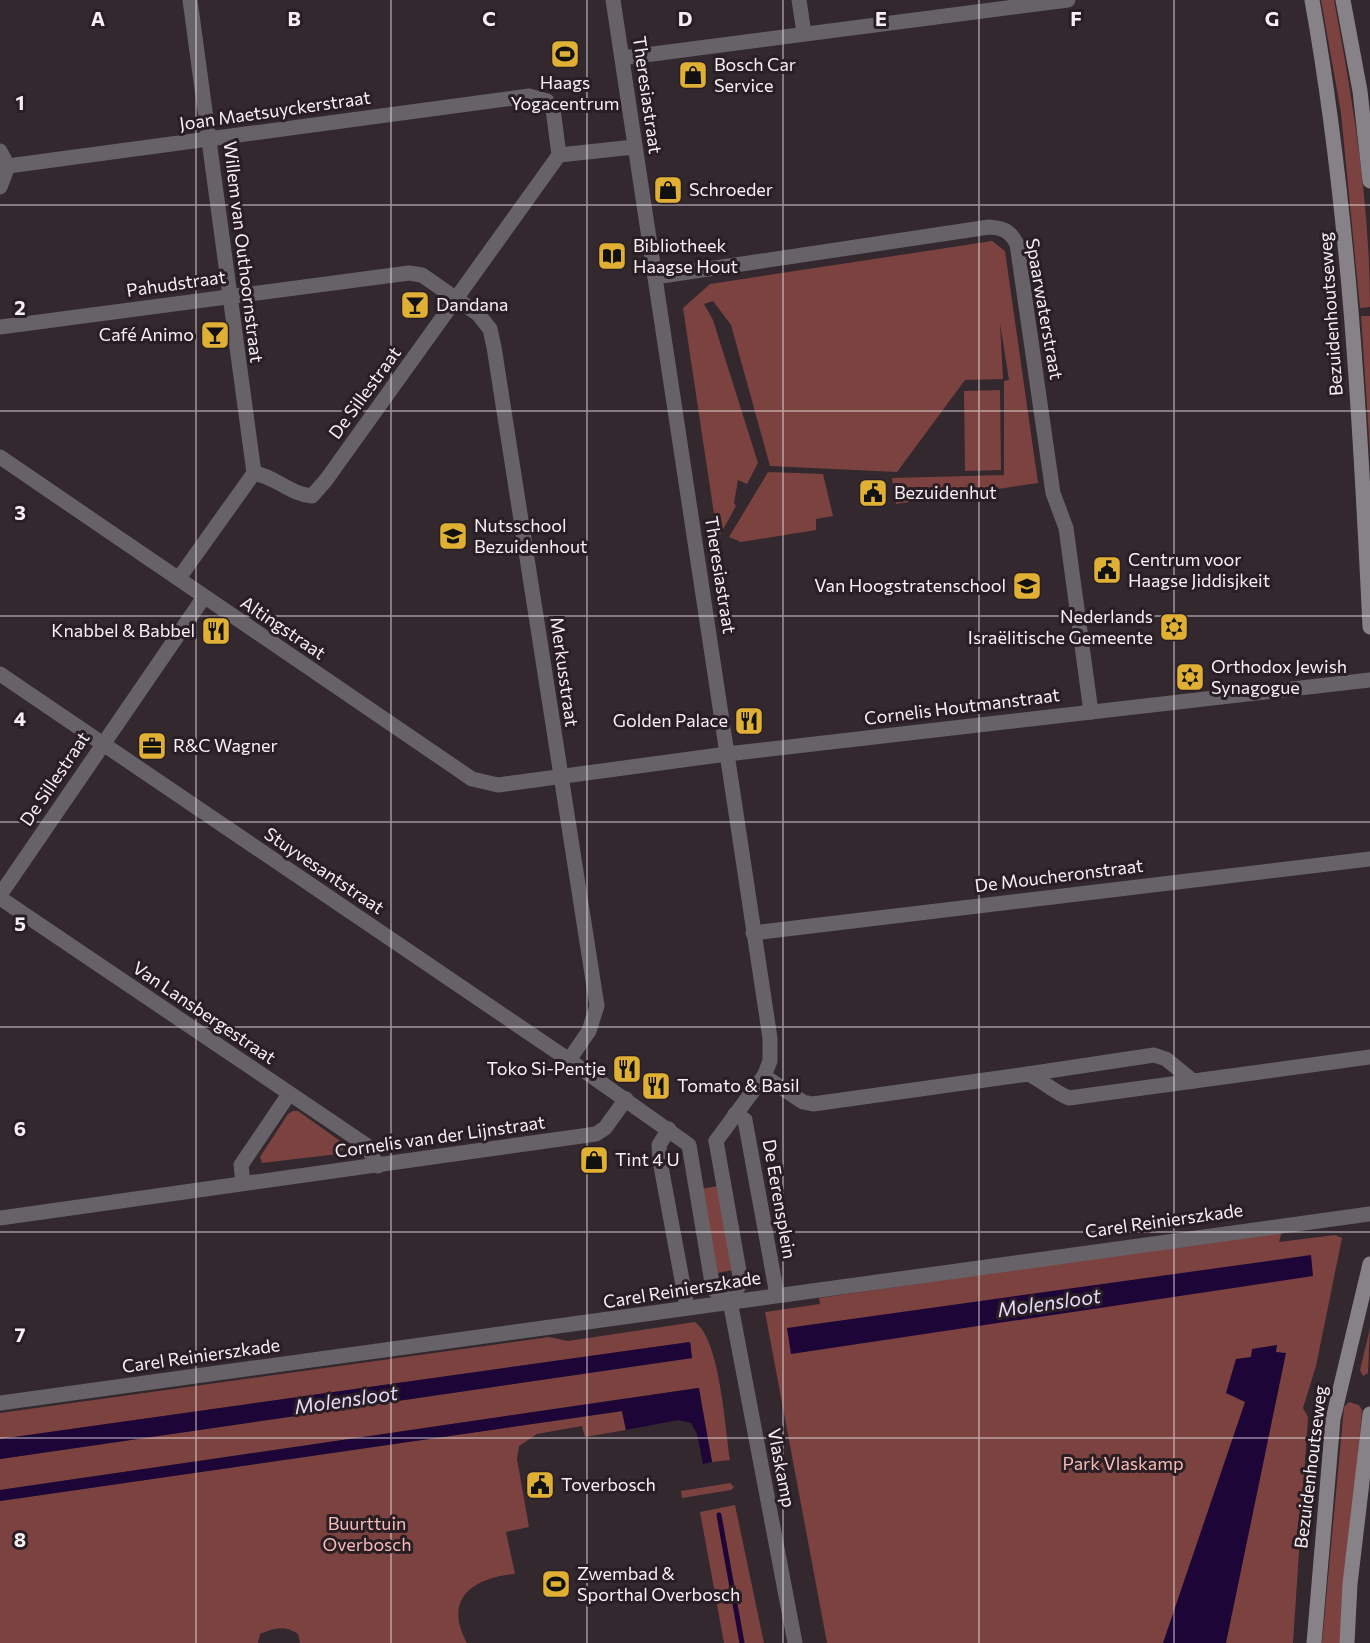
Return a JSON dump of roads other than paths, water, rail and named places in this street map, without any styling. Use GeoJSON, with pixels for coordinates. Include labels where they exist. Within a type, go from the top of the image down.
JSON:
{"type":"FeatureCollection","features":[{"type":"Feature","properties":{"kind":"main road","name":"Bezuidenhoutseweg"},"geometry":{"type":"LineString","coordinates":[[1312,0],[1329,92],[1352,312],[1370,627]]}},
{"type":"Feature","properties":{"kind":"main road"},"geometry":{"type":"LineString","coordinates":[[1343,0],[1360,91],[1370,181]]}},
{"type":"Feature","properties":{"kind":"main road","name":"Bezuidenhoutseweg"},"geometry":{"type":"LineString","coordinates":[[1314,1643],[1333,1419],[1370,1263]]}},
{"type":"Feature","properties":{"kind":"main road"},"geometry":{"type":"LineString","coordinates":[[1347,1643],[1350,1584],[1370,1414]]}},
{"type":"Feature","properties":{"kind":"street","name":"Willem van Outhoornstraat"},"geometry":{"type":"LineString","coordinates":[[190,0],[254,473]]}},
{"type":"Feature","properties":{"kind":"street","name":"Theresiastraat"},"geometry":{"type":"LineString","coordinates":[[613,0],[770,1038],[770,1061],[764,1076],[716,1141]]}},
{"type":"Feature","properties":{"kind":"street"},"geometry":{"type":"LineString","coordinates":[[799,0],[804,33]]}},
{"type":"Feature","properties":{"kind":"street"},"geometry":{"type":"LineString","coordinates":[[621,58],[1068,0]]}},
{"type":"Feature","properties":{"kind":"street","name":"Joan Maetsuyckerstraat"},"geometry":{"type":"LineString","coordinates":[[8,166],[529,96],[547,100],[553,109],[559,155]]}},
{"type":"Feature","properties":{"kind":"street"},"geometry":{"type":"LineString","coordinates":[[559,155],[634,147]]}},
{"type":"Feature","properties":{"kind":"street"},"geometry":{"type":"LineString","coordinates":[[0,151],[8,166],[0,187]]}},
{"type":"Feature","properties":{"kind":"street","name":"De Sillestraat"},"geometry":{"type":"LineString","coordinates":[[254,473],[267,476],[298,495],[312,496],[326,480],[559,155]]}},
{"type":"Feature","properties":{"kind":"street","name":"Spaarwaterstraat"},"geometry":{"type":"LineString","coordinates":[[655,277],[989,227],[1003,228],[1011,233],[1017,244],[1053,493],[1066,528],[1091,712]]}},
{"type":"Feature","properties":{"kind":"street","name":"Pahudstraat"},"geometry":{"type":"LineString","coordinates":[[0,327],[409,273],[422,275],[456,298]]}},
{"type":"Feature","properties":{"kind":"street","name":"Merkusstraat"},"geometry":{"type":"LineString","coordinates":[[456,298],[486,321],[494,346],[597,1006],[589,1031],[569,1060]]}},
{"type":"Feature","properties":{"kind":"street","name":"Altingstraat"},"geometry":{"type":"LineString","coordinates":[[0,457],[472,779],[498,785],[560,775]]}},
{"type":"Feature","properties":{"kind":"street"},"geometry":{"type":"LineString","coordinates":[[179,578],[254,473]]}},
{"type":"Feature","properties":{"kind":"street","name":"De Sillestraat"},"geometry":{"type":"LineString","coordinates":[[0,897],[204,597]]}},
{"type":"Feature","properties":{"kind":"street","name":"Stuyvesantstraat"},"geometry":{"type":"LineString","coordinates":[[0,674],[626,1099]]}},
{"type":"Feature","properties":{"kind":"street","name":"Cornelis Houtmanstraat"},"geometry":{"type":"LineString","coordinates":[[560,775],[1370,681]]}},
{"type":"Feature","properties":{"kind":"street","name":"De Moucheronstraat"},"geometry":{"type":"LineString","coordinates":[[753,933],[1370,859]]}},
{"type":"Feature","properties":{"kind":"street","name":"Van Lansbergestraat"},"geometry":{"type":"LineString","coordinates":[[0,897],[366,1145],[378,1166]]}},
{"type":"Feature","properties":{"kind":"street"},"geometry":{"type":"LineString","coordinates":[[764,1076],[803,1102],[813,1104],[1154,1055],[1166,1059],[1193,1081]]}},
{"type":"Feature","properties":{"kind":"street"},"geometry":{"type":"LineString","coordinates":[[1028,1074],[1044,1082],[1056,1093],[1069,1098],[1370,1057]]}},
{"type":"Feature","properties":{"kind":"street"},"geometry":{"type":"LineString","coordinates":[[243,1183],[241,1165],[289,1094]]}},
{"type":"Feature","properties":{"kind":"street"},"geometry":{"type":"LineString","coordinates":[[626,1099],[689,1145],[713,1289],[730,1301],[741,1282],[716,1141],[689,1145]]}},
{"type":"Feature","properties":{"kind":"street","name":"Cornelis van der Lijnstraat"},"geometry":{"type":"LineString","coordinates":[[0,1218],[596,1134],[605,1128],[626,1099]]}},
{"type":"Feature","properties":{"kind":"street","name":"De Eerensplein"},"geometry":{"type":"LineString","coordinates":[[735,1114],[745,1120],[777,1295]]}},
{"type":"Feature","properties":{"kind":"street"},"geometry":{"type":"LineString","coordinates":[[669,1129],[659,1145],[660,1161],[687,1307]]}},
{"type":"Feature","properties":{"kind":"street","name":"Carel Reinierszkade"},"geometry":{"type":"LineString","coordinates":[[0,1403],[572,1326],[687,1307],[1370,1214]]}},
{"type":"Feature","properties":{"kind":"street","name":"Vlaskamp"},"geometry":{"type":"LineString","coordinates":[[730,1301],[795,1643]]}},
{"type":"Feature","properties":{"kind":"water","name":"Molensloot"},"geometry":{"type":"Polygon","coordinates":[[[1311,1255],[1313,1276],[791,1354],[787,1328],[1311,1255]]]}},
{"type":"Feature","properties":{"kind":"water","name":"Molensloot"},"geometry":{"type":"Polygon","coordinates":[[[690,1342],[692,1358],[0,1459],[0,1439],[690,1342]]]}},
{"type":"Feature","properties":{"kind":"water"},"geometry":{"type":"Polygon","coordinates":[[[1277,1345],[1276,1352],[1286,1353],[1226,1643],[1163,1643],[1245,1402],[1226,1393],[1236,1359],[1251,1357],[1252,1349],[1277,1345]]]}},
{"type":"Feature","properties":{"kind":"water"},"geometry":{"type":"Polygon","coordinates":[[[699,1388],[712,1462],[703,1464],[697,1434],[691,1423],[678,1420],[626,1430],[622,1411],[0,1501],[0,1490],[699,1388]]]}},
{"type":"Feature","properties":{"kind":"waterway"},"geometry":{"type":"LineString","coordinates":[[719,1515],[742,1643]]}},
{"type":"Feature","properties":{"kind":"place","name":"Haags Yogacentrum"},"geometry":{"type":"Point","coordinates":[565,54]}},
{"type":"Feature","properties":{"kind":"place","name":"Bosch Car Service"},"geometry":{"type":"Point","coordinates":[693,75]}},
{"type":"Feature","properties":{"kind":"place","name":"Schroeder"},"geometry":{"type":"Point","coordinates":[668,190]}},
{"type":"Feature","properties":{"kind":"place","name":"Bibliotheek Haagse Hout"},"geometry":{"type":"Point","coordinates":[612,256]}},
{"type":"Feature","properties":{"kind":"place","name":"Dandana"},"geometry":{"type":"Point","coordinates":[415,305]}},
{"type":"Feature","properties":{"kind":"place","name":"Café Animo"},"geometry":{"type":"Point","coordinates":[215,335]}},
{"type":"Feature","properties":{"kind":"place","name":"Bezuidenhut"},"geometry":{"type":"Point","coordinates":[873,493]}},
{"type":"Feature","properties":{"kind":"place","name":"Nutsschool Bezuidenhout"},"geometry":{"type":"Point","coordinates":[453,536]}},
{"type":"Feature","properties":{"kind":"place","name":"Centrum voor Haagse Jiddisjkeit"},"geometry":{"type":"Point","coordinates":[1107,570]}},
{"type":"Feature","properties":{"kind":"place","name":"Van Hoogstratenschool"},"geometry":{"type":"Point","coordinates":[1027,586]}},
{"type":"Feature","properties":{"kind":"place","name":"Nederlands Israëlitische Gemeente"},"geometry":{"type":"Point","coordinates":[1174,627]}},
{"type":"Feature","properties":{"kind":"place","name":"Knabbel & Babbel"},"geometry":{"type":"Point","coordinates":[216,631]}},
{"type":"Feature","properties":{"kind":"place","name":"Orthodox Jewish Synagogue"},"geometry":{"type":"Point","coordinates":[1190,677]}},
{"type":"Feature","properties":{"kind":"place","name":"Golden Palace"},"geometry":{"type":"Point","coordinates":[749,721]}},
{"type":"Feature","properties":{"kind":"place","name":"R&C Wagner"},"geometry":{"type":"Point","coordinates":[152,746]}},
{"type":"Feature","properties":{"kind":"place","name":"Toko Si-Pentje"},"geometry":{"type":"Point","coordinates":[627,1069]}},
{"type":"Feature","properties":{"kind":"place","name":"Tomato & Basil"},"geometry":{"type":"Point","coordinates":[656,1086]}},
{"type":"Feature","properties":{"kind":"place","name":"Tint 4 U"},"geometry":{"type":"Point","coordinates":[594,1160]}},
{"type":"Feature","properties":{"kind":"place","name":"Toverbosch"},"geometry":{"type":"Point","coordinates":[540,1485]}},
{"type":"Feature","properties":{"kind":"place","name":"Zwembad & Sporthal Overbosch"},"geometry":{"type":"Point","coordinates":[556,1584]}},
{"type":"Feature","properties":{"kind":"park label","name":"Park Vlaskamp"},"geometry":{"type":"Point","coordinates":[1123,1464]}},
{"type":"Feature","properties":{"kind":"park label","name":"Buurttuin Overbosch"},"geometry":{"type":"Point","coordinates":[367,1534]}}]}
